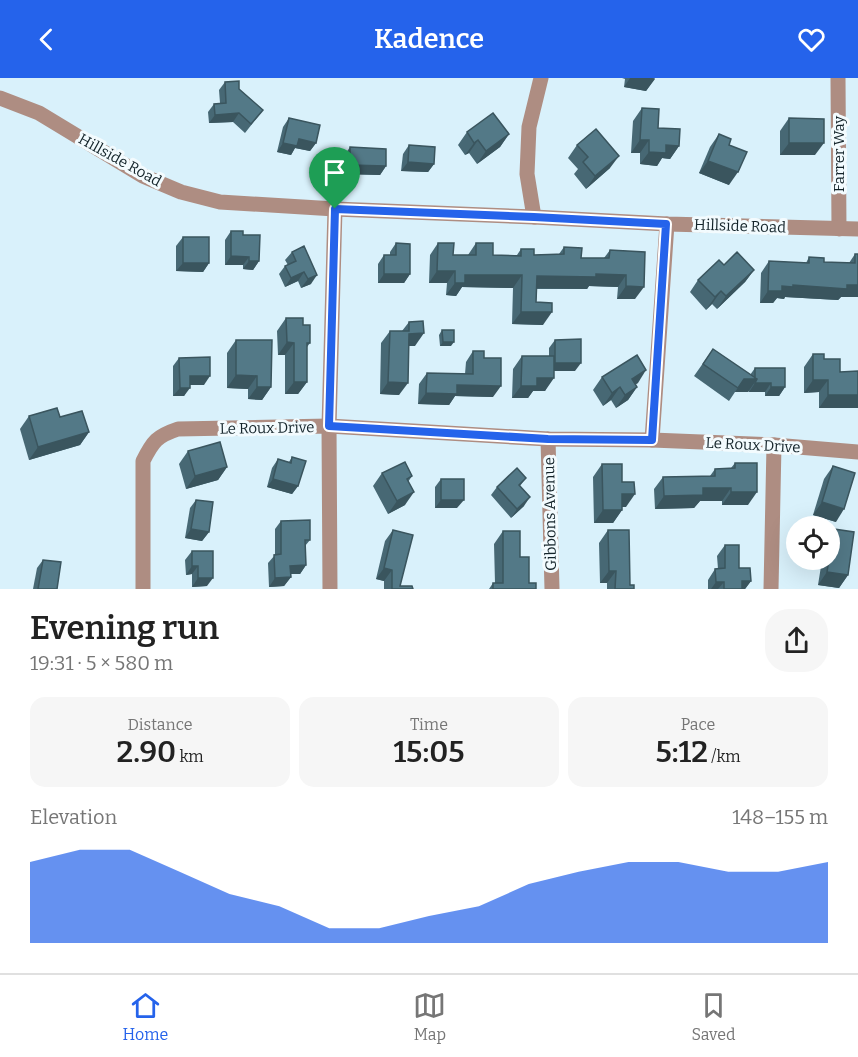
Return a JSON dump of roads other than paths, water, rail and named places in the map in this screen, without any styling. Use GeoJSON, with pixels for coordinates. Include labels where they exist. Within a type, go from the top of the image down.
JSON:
{"type":"FeatureCollection","features":[{"type":"Feature","properties":{"kind":"street"},"geometry":{"type":"LineString","coordinates":[[534,217],[527,174],[529,127],[541,78]]}},
{"type":"Feature","properties":{"kind":"street","name":"Farrer Way"},"geometry":{"type":"LineString","coordinates":[[838,78],[839,229]]}},
{"type":"Feature","properties":{"kind":"street","name":"Hillside Road"},"geometry":{"type":"LineString","coordinates":[[0,98],[39,113],[143,176],[181,192],[220,202],[666,224],[858,229]]}},
{"type":"Feature","properties":{"kind":"street"},"geometry":{"type":"LineString","coordinates":[[330,589],[329,426],[335,209]]}},
{"type":"Feature","properties":{"kind":"street"},"geometry":{"type":"LineString","coordinates":[[652,440],[666,224]]}},
{"type":"Feature","properties":{"kind":"street","name":"Le Roux Drive"},"geometry":{"type":"LineString","coordinates":[[143,589],[143,461],[151,444],[162,434],[178,429],[329,426],[548,439],[774,445],[858,452]]}},
{"type":"Feature","properties":{"kind":"street","name":"Gibbons Avenue"},"geometry":{"type":"LineString","coordinates":[[548,439],[552,589]]}},
{"type":"Feature","properties":{"kind":"street"},"geometry":{"type":"LineString","coordinates":[[771,589],[774,445]]}}]}
